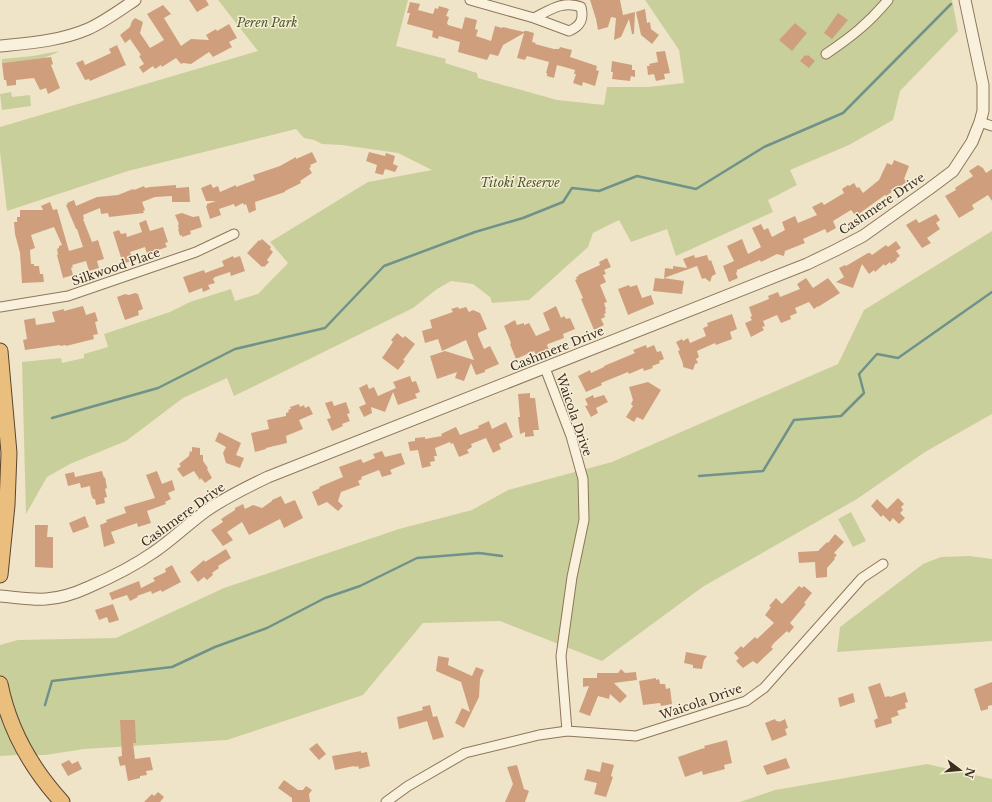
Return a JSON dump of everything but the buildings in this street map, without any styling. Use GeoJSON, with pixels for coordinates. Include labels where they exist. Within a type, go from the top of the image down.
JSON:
{"type":"FeatureCollection","features":[{"type":"Feature","properties":{"kind":"highway"},"geometry":{"type":"LineString","coordinates":[[0,351],[9,454],[7,505],[0,575]]}},
{"type":"Feature","properties":{"kind":"highway"},"geometry":{"type":"LineString","coordinates":[[0,684],[3,701],[12,726],[23,749],[42,778],[62,802]]}},
{"type":"Feature","properties":{"kind":"street"},"geometry":{"type":"LineString","coordinates":[[0,46],[63,38],[88,29],[135,0]]}},
{"type":"Feature","properties":{"kind":"street"},"geometry":{"type":"LineString","coordinates":[[470,0],[534,18],[569,30],[577,27],[581,22],[583,15],[581,7],[573,4],[563,4],[534,18]]}},
{"type":"Feature","properties":{"kind":"street"},"geometry":{"type":"LineString","coordinates":[[826,54],[849,39],[873,19],[888,0]]}},
{"type":"Feature","properties":{"kind":"street","name":"Cashmere Drive"},"geometry":{"type":"LineString","coordinates":[[0,596],[47,599],[71,594],[108,579],[132,567],[154,552],[206,511],[268,477],[807,264],[863,236],[953,171],[972,142],[983,111],[983,85],[965,0]]}},
{"type":"Feature","properties":{"kind":"street"},"geometry":{"type":"LineString","coordinates":[[980,122],[992,126]]}},
{"type":"Feature","properties":{"kind":"street","name":"Silkwood Place"},"geometry":{"type":"LineString","coordinates":[[0,307],[68,296],[196,252],[234,234]]}},
{"type":"Feature","properties":{"kind":"street","name":"Waicola Drive"},"geometry":{"type":"LineString","coordinates":[[545,368],[571,436],[583,479],[584,520],[570,591],[562,656],[567,731]]}},
{"type":"Feature","properties":{"kind":"street","name":"Waicola Drive"},"geometry":{"type":"LineString","coordinates":[[386,802],[408,786],[465,753],[539,735],[567,731],[636,736],[746,701],[764,688],[862,578],[883,564]]}},
{"type":"Feature","properties":{"kind":"green space","name":"Titoki Reserve"},"geometry":{"type":"Polygon","coordinates":[[[218,0],[408,0],[396,46],[446,59],[445,63],[477,73],[478,78],[557,100],[604,105],[607,87],[648,87],[684,83],[679,50],[645,0],[952,0],[958,31],[900,91],[893,120],[849,145],[790,170],[797,185],[768,200],[773,212],[676,256],[667,229],[631,242],[619,220],[593,233],[588,247],[529,300],[492,303],[490,297],[473,284],[451,281],[437,289],[413,308],[234,396],[227,378],[183,398],[126,441],[70,464],[47,477],[26,514],[22,362],[61,358],[62,363],[84,358],[84,354],[108,347],[104,334],[170,312],[190,302],[231,289],[235,301],[258,294],[288,263],[270,242],[368,182],[432,170],[398,153],[342,145],[322,144],[314,140],[304,138],[296,129],[128,171],[7,211],[0,152],[0,127],[258,51],[218,0]]]}},
{"type":"Feature","properties":{"kind":"green space"},"geometry":{"type":"Polygon","coordinates":[[[59,51],[43,58],[2,63],[2,59],[33,56],[59,51]]]}},
{"type":"Feature","properties":{"kind":"green space"},"geometry":{"type":"Polygon","coordinates":[[[11,92],[12,97],[30,95],[31,106],[2,110],[0,94],[11,92]]]}},
{"type":"Feature","properties":{"kind":"green space"},"geometry":{"type":"Polygon","coordinates":[[[992,231],[992,414],[925,452],[857,499],[704,586],[602,661],[500,621],[423,623],[363,695],[227,740],[84,749],[46,755],[0,756],[0,645],[18,640],[116,638],[224,588],[399,529],[472,510],[508,490],[612,462],[838,364],[864,310],[992,231]]]}},
{"type":"Feature","properties":{"kind":"green space"},"geometry":{"type":"Polygon","coordinates":[[[851,512],[866,541],[853,547],[838,519],[851,512]]]}},
{"type":"Feature","properties":{"kind":"green space"},"geometry":{"type":"Polygon","coordinates":[[[969,556],[992,559],[992,641],[837,652],[840,627],[923,564],[941,557],[969,556]]]}},
{"type":"Feature","properties":{"kind":"green space"},"geometry":{"type":"Polygon","coordinates":[[[927,764],[992,779],[992,802],[740,802],[775,790],[927,764]]]}},
{"type":"Feature","properties":{"kind":"waterway"},"geometry":{"type":"LineString","coordinates":[[52,418],[158,388],[235,349],[325,328],[384,266],[475,232],[523,218],[563,202],[572,188],[599,191],[637,176],[696,189],[764,147],[843,113],[951,4]]}},
{"type":"Feature","properties":{"kind":"waterway"},"geometry":{"type":"LineString","coordinates":[[699,476],[763,471],[794,420],[841,416],[864,393],[859,374],[877,354],[898,358],[992,292]]}},
{"type":"Feature","properties":{"kind":"waterway"},"geometry":{"type":"LineString","coordinates":[[45,705],[52,681],[172,667],[215,647],[267,628],[325,598],[360,586],[417,558],[479,553],[502,556]]}},
{"type":"Feature","properties":{"kind":"park label","name":"Peren Park"},"geometry":{"type":"Point","coordinates":[267,23]}}]}
